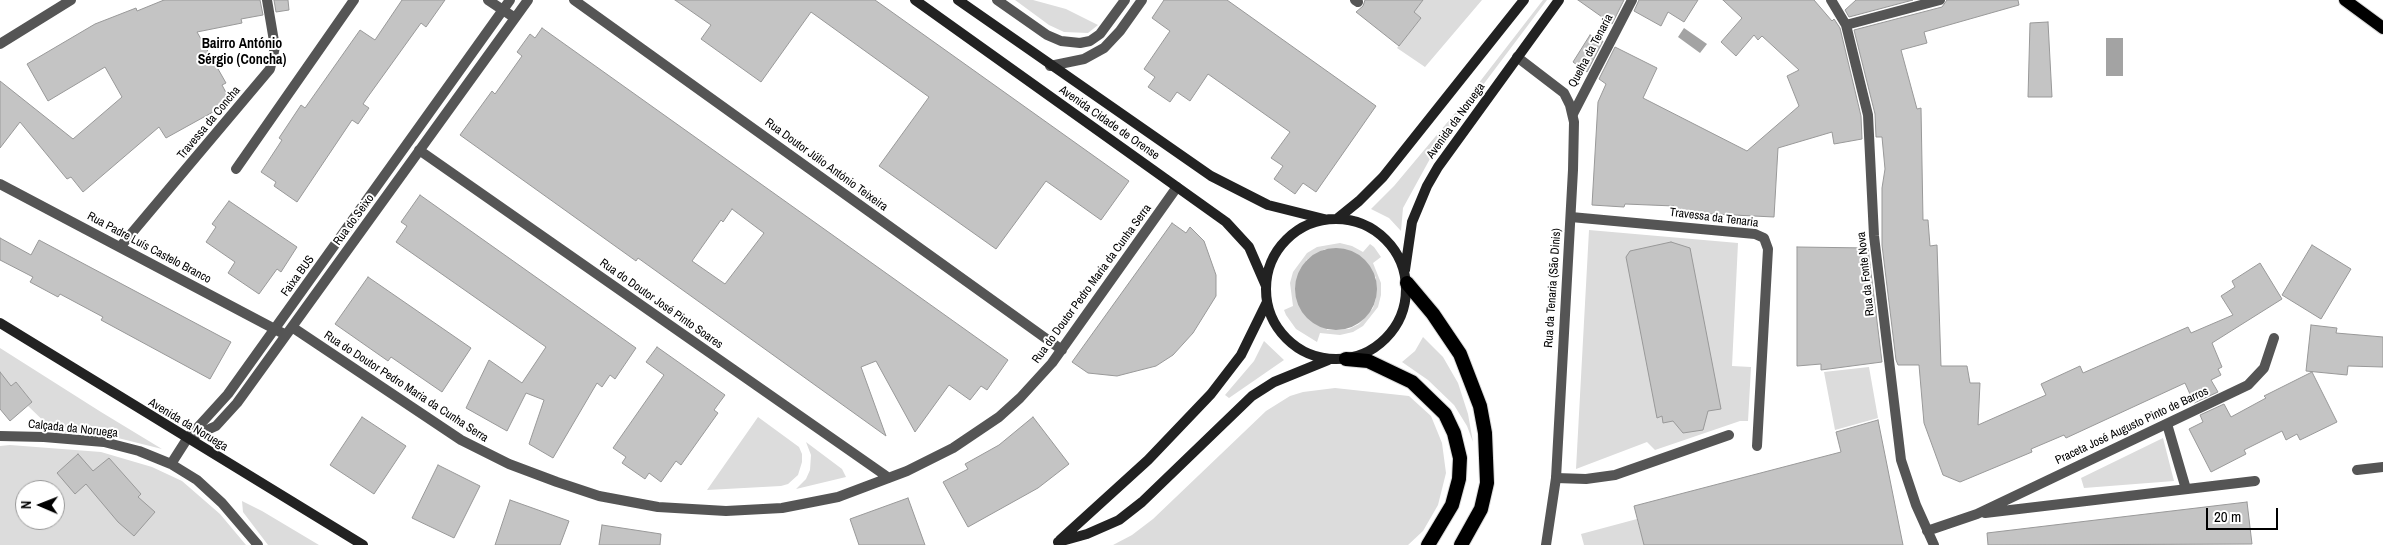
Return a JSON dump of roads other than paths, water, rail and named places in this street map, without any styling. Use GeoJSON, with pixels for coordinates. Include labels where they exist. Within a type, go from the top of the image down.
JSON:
{"type":"FeatureCollection","features":[{"type":"Feature","properties":{"kind":"highway"},"geometry":{"type":"LineString","coordinates":[[1406,277],[1460,354],[1480,406],[1486,433],[1487,483],[1478,515],[1461,545]]}},
{"type":"Feature","properties":{"kind":"highway"},"geometry":{"type":"LineString","coordinates":[[1346,359],[1368,360],[1412,382],[1445,414],[1454,433],[1460,458],[1459,479],[1452,505],[1428,545]]}},
{"type":"Feature","properties":{"kind":"main road","name":"Avenida Cidade de Orense"},"geometry":{"type":"LineString","coordinates":[[915,0],[1178,187],[1236,231],[1249,247],[1266,286]]}},
{"type":"Feature","properties":{"kind":"main road","name":"Avenida Cidade de Orense"},"geometry":{"type":"LineString","coordinates":[[958,0],[1050,66],[1211,176],[1268,205],[1325,219]]}},
{"type":"Feature","properties":{"kind":"main road","name":"Avenida da Noruega"},"geometry":{"type":"LineString","coordinates":[[1338,218],[1359,201],[1383,177],[1524,0]]}},
{"type":"Feature","properties":{"kind":"main road","name":"Avenida da Noruega"},"geometry":{"type":"LineString","coordinates":[[1406,277],[1412,222],[1424,191],[1438,167],[1559,0]]}},
{"type":"Feature","properties":{"kind":"main road"},"geometry":{"type":"LineString","coordinates":[[2345,0],[2383,28]]}},
{"type":"Feature","properties":{"kind":"main road"},"geometry":{"type":"LineString","coordinates":[[1338,218],[1366,225],[1380,233],[1399,256],[1406,277],[1403,313],[1396,327],[1375,348],[1362,355],[1346,359],[1330,359],[1305,352],[1289,341],[1277,326],[1267,302],[1266,286],[1268,270],[1274,255],[1284,242],[1296,231],[1310,223],[1338,218]]}},
{"type":"Feature","properties":{"kind":"main road"},"geometry":{"type":"LineString","coordinates":[[1056,544],[1148,460],[1211,394],[1234,366],[1267,302]]}},
{"type":"Feature","properties":{"kind":"main road","name":"Avenida da Noruega"},"geometry":{"type":"LineString","coordinates":[[0,323],[187,439],[364,545]]}},
{"type":"Feature","properties":{"kind":"main road"},"geometry":{"type":"LineString","coordinates":[[1056,544],[1088,534],[1119,520],[1147,497],[1252,396],[1274,382],[1330,359]]}},
{"type":"Feature","properties":{"kind":"street"},"geometry":{"type":"LineString","coordinates":[[0,44],[71,0]]}},
{"type":"Feature","properties":{"kind":"street","name":"Travessa da Concha"},"geometry":{"type":"LineString","coordinates":[[120,247],[270,69],[275,47],[267,0]]}},
{"type":"Feature","properties":{"kind":"street"},"geometry":{"type":"LineString","coordinates":[[236,170],[354,0]]}},
{"type":"Feature","properties":{"kind":"street"},"geometry":{"type":"LineString","coordinates":[[488,0],[515,18]]}},
{"type":"Feature","properties":{"kind":"street","name":"Faixa BUS"},"geometry":{"type":"LineString","coordinates":[[187,439],[224,400],[510,0]]}},
{"type":"Feature","properties":{"kind":"street","name":"Rua do Seixo"},"geometry":{"type":"LineString","coordinates":[[187,439],[212,428],[224,418],[528,0]]}},
{"type":"Feature","properties":{"kind":"street","name":"Rua Doutor Júlio António Teixeira"},"geometry":{"type":"LineString","coordinates":[[574,0],[1062,350]]}},
{"type":"Feature","properties":{"kind":"street"},"geometry":{"type":"LineString","coordinates":[[997,0],[1048,35],[1061,41],[1080,44],[1090,41],[1100,34],[1125,0]]}},
{"type":"Feature","properties":{"kind":"street"},"geometry":{"type":"LineString","coordinates":[[1050,66],[1084,58],[1104,48],[1120,31],[1142,0]]}},
{"type":"Feature","properties":{"kind":"street","name":"Quelha da Tenaria"},"geometry":{"type":"LineString","coordinates":[[1573,114],[1632,0]]}},
{"type":"Feature","properties":{"kind":"street","name":"Rua da Fonte Nova"},"geometry":{"type":"LineString","coordinates":[[1831,0],[1841,13],[1846,25],[1868,115],[1874,236],[1899,445],[1908,482],[1934,545]]}},
{"type":"Feature","properties":{"kind":"street"},"geometry":{"type":"LineString","coordinates":[[1846,25],[1940,0]]}},
{"type":"Feature","properties":{"kind":"street","name":"Rua da Tenaria (São Dinis)"},"geometry":{"type":"LineString","coordinates":[[1517,57],[1564,93],[1573,114],[1574,152],[1571,217],[1562,344],[1556,478],[1546,545]]}},
{"type":"Feature","properties":{"kind":"street","name":"Rua do Doutor José Pinto Soares"},"geometry":{"type":"LineString","coordinates":[[419,150],[889,478]]}},
{"type":"Feature","properties":{"kind":"street","name":"Rua Padre Luís Castelo Branco"},"geometry":{"type":"LineString","coordinates":[[0,184],[275,329],[289,331]]}},
{"type":"Feature","properties":{"kind":"street","name":"Rua do Doutor Pedro Maria da Cunha Serra"},"geometry":{"type":"LineString","coordinates":[[289,331],[481,452],[599,496],[658,507],[726,511],[754,510],[811,503],[838,496],[889,478],[954,448],[1000,417],[1037,381],[1062,350],[1178,187]]}},
{"type":"Feature","properties":{"kind":"street","name":"Travessa da Tenaria"},"geometry":{"type":"LineString","coordinates":[[1571,217],[1756,234],[1764,238],[1768,249],[1757,446]]}},
{"type":"Feature","properties":{"kind":"street","name":"Praceta José Augusto Pinto de Barros"},"geometry":{"type":"LineString","coordinates":[[1927,531],[1977,514],[2255,380],[2264,368],[2274,338]]}},
{"type":"Feature","properties":{"kind":"street"},"geometry":{"type":"LineString","coordinates":[[2167,424],[2186,489]]}},
{"type":"Feature","properties":{"kind":"street"},"geometry":{"type":"LineString","coordinates":[[1556,478],[1586,479],[1615,475],[1729,435]]}},
{"type":"Feature","properties":{"kind":"street","name":"Calçada da Noruega"},"geometry":{"type":"LineString","coordinates":[[0,436],[44,437],[104,442],[139,451],[171,464],[197,480],[222,503],[258,545]]}},
{"type":"Feature","properties":{"kind":"street"},"geometry":{"type":"LineString","coordinates":[[171,464],[187,439]]}},
{"type":"Feature","properties":{"kind":"street"},"geometry":{"type":"LineString","coordinates":[[2357,470],[2383,467]]}},
{"type":"Feature","properties":{"kind":"street","name":"Praceta José Augusto Pinto de Barros"},"geometry":{"type":"LineString","coordinates":[[1977,514],[2255,481]]}},
{"type":"Feature","properties":{"kind":"district","name":"Bairro António Sérgio (Concha)"},"geometry":{"type":"Point","coordinates":[242,52]}}]}
